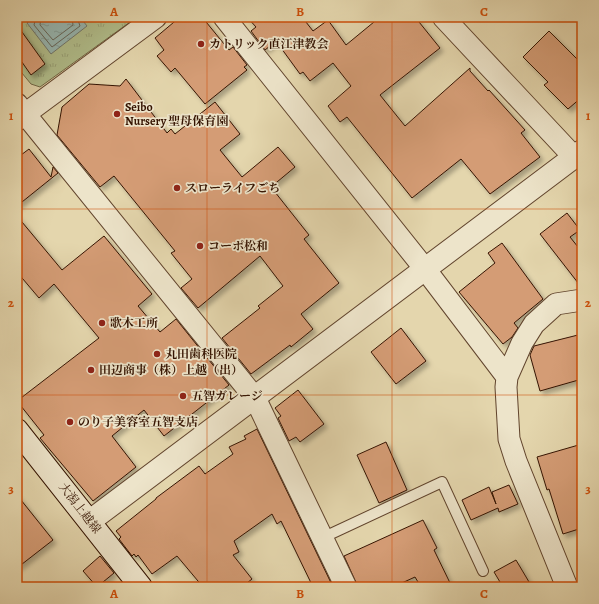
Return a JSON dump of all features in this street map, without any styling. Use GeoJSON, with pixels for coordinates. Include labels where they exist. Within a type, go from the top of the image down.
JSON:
{"type":"FeatureCollection","features":[{"type":"Feature","properties":{"kind":"street"},"geometry":{"type":"LineString","coordinates":[[156,17],[20,113],[255,398],[346,587]]}},
{"type":"Feature","properties":{"kind":"street"},"geometry":{"type":"LineString","coordinates":[[224,17],[425,269],[507,377]]}},
{"type":"Feature","properties":{"kind":"street"},"geometry":{"type":"LineString","coordinates":[[90,521],[578,154],[443,17]]}},
{"type":"Feature","properties":{"kind":"street"},"geometry":{"type":"LineString","coordinates":[[567,587],[516,461],[509,439],[506,400],[507,377],[522,343],[539,319],[556,304],[582,300]]}},
{"type":"Feature","properties":{"kind":"street","name":"大潟上越線"},"geometry":{"type":"LineString","coordinates":[[17,430],[141,587]]}},
{"type":"Feature","properties":{"kind":"lane"},"geometry":{"type":"LineString","coordinates":[[322,538],[442,482],[483,571]]}},
{"type":"Feature","properties":{"kind":"green space"},"geometry":{"type":"Polygon","coordinates":[[[17,17],[137,17],[40,87],[31,84],[17,67],[17,17]]]}},
{"type":"Feature","properties":{"kind":"water"},"geometry":{"type":"Polygon","coordinates":[[[34,17],[80,17],[87,26],[51,54],[27,23],[34,17]]]}},
{"type":"Feature","properties":{"kind":"building"},"geometry":{"type":"Polygon","coordinates":[[[180,17],[202,17],[229,50],[233,47],[247,65],[244,67],[247,70],[205,104],[175,68],[171,72],[157,56],[164,50],[155,38],[180,17]]]}},
{"type":"Feature","properties":{"kind":"building"},"geometry":{"type":"Polygon","coordinates":[[[247,17],[302,17],[313,31],[328,20],[346,45],[380,17],[415,17],[440,48],[380,95],[405,126],[470,68],[470,71],[525,130],[521,133],[540,157],[490,194],[461,159],[412,198],[347,117],[340,122],[328,106],[351,86],[333,63],[310,81],[303,72],[300,74],[276,41],[265,50],[251,31],[256,27],[247,17]]]}},
{"type":"Feature","properties":{"kind":"building"},"geometry":{"type":"Polygon","coordinates":[[[17,25],[45,64],[31,75],[17,55],[17,25]]]}},
{"type":"Feature","properties":{"kind":"building"},"geometry":{"type":"Polygon","coordinates":[[[549,31],[582,64],[582,97],[568,109],[544,85],[548,82],[523,57],[549,31]]]}},
{"type":"Feature","properties":{"kind":"building"},"geometry":{"type":"Polygon","coordinates":[[[126,79],[167,133],[171,129],[175,134],[215,102],[240,134],[220,150],[242,177],[278,147],[295,167],[271,187],[309,235],[304,239],[339,283],[301,314],[313,329],[291,347],[290,345],[251,374],[222,338],[260,308],[258,306],[283,286],[260,256],[198,308],[181,288],[192,279],[171,253],[175,251],[114,176],[100,187],[57,135],[62,107],[89,84],[120,86],[126,79]]]}},
{"type":"Feature","properties":{"kind":"building"},"geometry":{"type":"Polygon","coordinates":[[[29,149],[51,177],[53,167],[58,173],[17,206],[17,158],[29,149]]]}},
{"type":"Feature","properties":{"kind":"building"},"geometry":{"type":"Polygon","coordinates":[[[567,213],[580,230],[570,237],[582,252],[582,288],[540,234],[567,213]]]}},
{"type":"Feature","properties":{"kind":"building"},"geometry":{"type":"Polygon","coordinates":[[[17,216],[62,270],[104,236],[152,294],[138,306],[160,332],[176,319],[229,385],[164,436],[144,410],[112,436],[136,467],[93,501],[40,438],[44,435],[17,401],[99,338],[54,284],[39,298],[17,272],[17,216]]]}},
{"type":"Feature","properties":{"kind":"building"},"geometry":{"type":"Polygon","coordinates":[[[502,243],[543,299],[514,323],[518,328],[512,337],[503,344],[459,292],[495,263],[488,253],[502,243]]]}},
{"type":"Feature","properties":{"kind":"building"},"geometry":{"type":"Polygon","coordinates":[[[401,328],[426,361],[396,384],[371,352],[401,328]]]}},
{"type":"Feature","properties":{"kind":"building"},"geometry":{"type":"Polygon","coordinates":[[[582,334],[582,379],[540,391],[530,355],[534,346],[582,334]]]}},
{"type":"Feature","properties":{"kind":"building"},"geometry":{"type":"Polygon","coordinates":[[[298,390],[324,424],[300,442],[296,437],[289,441],[278,418],[281,416],[275,408],[298,390]]]}},
{"type":"Feature","properties":{"kind":"building"},"geometry":{"type":"Polygon","coordinates":[[[257,429],[333,587],[313,587],[281,521],[277,524],[272,514],[234,541],[239,552],[233,555],[252,579],[242,587],[203,587],[177,556],[152,574],[138,555],[136,557],[134,554],[132,556],[119,539],[121,537],[116,531],[156,498],[199,466],[205,474],[233,454],[229,447],[246,439],[244,436],[257,429]]]}},
{"type":"Feature","properties":{"kind":"building"},"geometry":{"type":"Polygon","coordinates":[[[386,442],[407,490],[379,503],[357,455],[386,442]]]}},
{"type":"Feature","properties":{"kind":"building"},"geometry":{"type":"Polygon","coordinates":[[[582,444],[582,528],[563,534],[537,457],[582,444]]]}},
{"type":"Feature","properties":{"kind":"building"},"geometry":{"type":"Polygon","coordinates":[[[509,485],[518,504],[499,512],[498,508],[471,520],[462,500],[489,487],[496,504],[492,492],[509,485]]]}},
{"type":"Feature","properties":{"kind":"building"},"geometry":{"type":"Polygon","coordinates":[[[17,495],[53,540],[17,568],[17,495]]]}},
{"type":"Feature","properties":{"kind":"building"},"geometry":{"type":"Polygon","coordinates":[[[423,520],[437,548],[434,550],[452,587],[421,587],[415,577],[393,587],[358,587],[344,556],[423,520]]]}},
{"type":"Feature","properties":{"kind":"building"},"geometry":{"type":"Polygon","coordinates":[[[100,556],[114,573],[97,587],[83,571],[100,556]]]}},
{"type":"Feature","properties":{"kind":"building"},"geometry":{"type":"Polygon","coordinates":[[[516,560],[532,587],[503,587],[494,572],[516,560]]]}},
{"type":"Feature","properties":{"kind":"place","name":"カトリック直江津教会"},"geometry":{"type":"Point","coordinates":[201,44]}},
{"type":"Feature","properties":{"kind":"place","name":"Seibo Nursery 聖母保育園"},"geometry":{"type":"Point","coordinates":[117,114]}},
{"type":"Feature","properties":{"kind":"place","name":"スローライフごち"},"geometry":{"type":"Point","coordinates":[177,188]}},
{"type":"Feature","properties":{"kind":"place","name":"コーポ松和"},"geometry":{"type":"Point","coordinates":[200,246]}},
{"type":"Feature","properties":{"kind":"place","name":"歌木工所"},"geometry":{"type":"Point","coordinates":[102,323]}},
{"type":"Feature","properties":{"kind":"place","name":"丸田歯科医院"},"geometry":{"type":"Point","coordinates":[157,354]}},
{"type":"Feature","properties":{"kind":"place","name":"田辺商事（株）上越（出）"},"geometry":{"type":"Point","coordinates":[91,370]}},
{"type":"Feature","properties":{"kind":"place","name":"五智ガレージ"},"geometry":{"type":"Point","coordinates":[183,396]}},
{"type":"Feature","properties":{"kind":"place","name":"のり子美容室五智支店"},"geometry":{"type":"Point","coordinates":[70,422]}}]}
